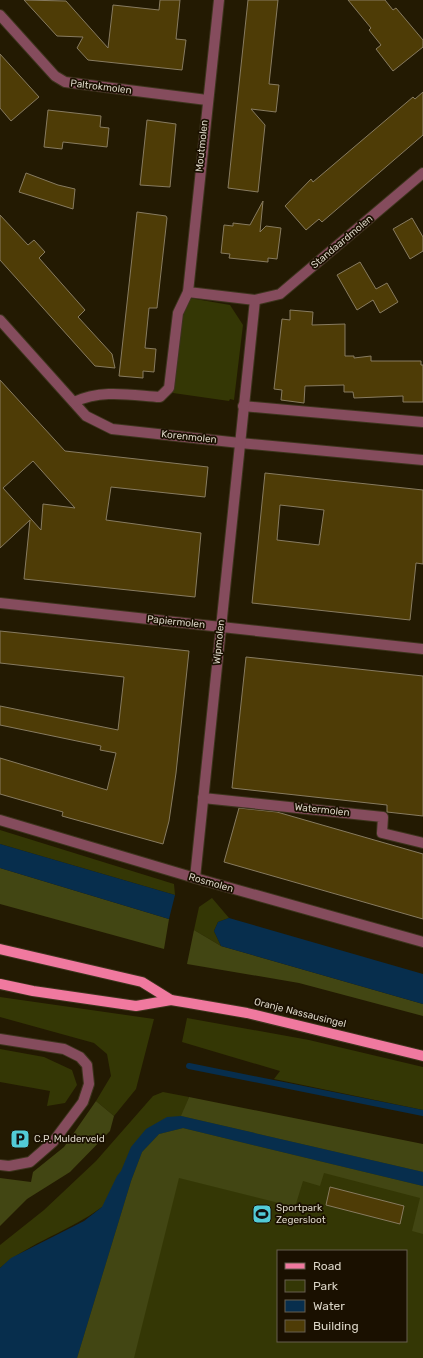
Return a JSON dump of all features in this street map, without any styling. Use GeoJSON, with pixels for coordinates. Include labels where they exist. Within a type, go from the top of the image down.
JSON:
{"type":"FeatureCollection","features":[{"type":"Feature","properties":{"kind":"main road","name":"Oranje Nassausingel"},"geometry":{"type":"LineString","coordinates":[[0,949],[142,982],[171,1000]]}},
{"type":"Feature","properties":{"kind":"main road","name":"Oranje Nassausingel"},"geometry":{"type":"LineString","coordinates":[[0,984],[34,991],[136,1006],[171,1000],[189,1003],[247,1013],[423,1056]]}},
{"type":"Feature","properties":{"kind":"street","name":"Moutmolen"},"geometry":{"type":"LineString","coordinates":[[74,402],[87,396],[104,393],[160,397],[169,388],[178,313],[188,292],[207,100],[219,0]]}},
{"type":"Feature","properties":{"kind":"street","name":"Paltrokmolen"},"geometry":{"type":"LineString","coordinates":[[0,15],[55,76],[65,82],[207,100]]}},
{"type":"Feature","properties":{"kind":"street","name":"Standaardmolen"},"geometry":{"type":"LineString","coordinates":[[255,300],[280,294],[423,173]]}},
{"type":"Feature","properties":{"kind":"street"},"geometry":{"type":"LineString","coordinates":[[188,292],[255,300],[243,406],[423,422]]}},
{"type":"Feature","properties":{"kind":"street","name":"Korenmolen"},"geometry":{"type":"LineString","coordinates":[[0,320],[86,416],[112,429],[240,443],[423,460]]}},
{"type":"Feature","properties":{"kind":"street","name":"Wipmolen"},"geometry":{"type":"LineString","coordinates":[[195,878],[243,406]]}},
{"type":"Feature","properties":{"kind":"street","name":"Papiermolen"},"geometry":{"type":"LineString","coordinates":[[0,603],[423,649]]}},
{"type":"Feature","properties":{"kind":"street","name":"Watermolen"},"geometry":{"type":"LineString","coordinates":[[203,798],[383,817],[382,833],[423,843]]}},
{"type":"Feature","properties":{"kind":"street","name":"Rosmolen"},"geometry":{"type":"LineString","coordinates":[[0,820],[195,878],[423,942]]}},
{"type":"Feature","properties":{"kind":"street"},"geometry":{"type":"LineString","coordinates":[[0,1032],[27,1043]]}},
{"type":"Feature","properties":{"kind":"street"},"geometry":{"type":"LineString","coordinates":[[0,1039],[64,1049],[80,1057],[87,1065],[89,1084],[83,1102],[54,1142],[30,1162],[9,1166],[0,1165]]}},
{"type":"Feature","properties":{"kind":"green space"},"geometry":{"type":"Polygon","coordinates":[[[184,297],[230,305],[243,325],[234,400],[230,399],[229,401],[173,393],[184,297]]]}},
{"type":"Feature","properties":{"kind":"green space"},"geometry":{"type":"Polygon","coordinates":[[[0,830],[174,884],[175,895],[0,844],[0,830]]]}},
{"type":"Feature","properties":{"kind":"green space"},"geometry":{"type":"Polygon","coordinates":[[[0,868],[169,919],[164,949],[0,904],[0,868]]]}},
{"type":"Feature","properties":{"kind":"green space"},"geometry":{"type":"Polygon","coordinates":[[[212,898],[229,918],[218,922],[214,931],[221,946],[194,930],[199,907],[212,898]]]}},
{"type":"Feature","properties":{"kind":"green space"},"geometry":{"type":"Polygon","coordinates":[[[194,930],[221,946],[423,1004],[423,1016],[299,983],[187,964],[194,930]]]}},
{"type":"Feature","properties":{"kind":"green space"},"geometry":{"type":"Polygon","coordinates":[[[0,997],[154,1019],[136,1089],[114,1116],[96,1101],[111,1076],[107,1054],[94,1043],[0,1017],[0,997]]]}},
{"type":"Feature","properties":{"kind":"green space"},"geometry":{"type":"Polygon","coordinates":[[[187,1018],[309,1040],[423,1067],[423,1110],[274,1079],[280,1071],[182,1042],[187,1018]]]}},
{"type":"Feature","properties":{"kind":"green space"},"geometry":{"type":"Polygon","coordinates":[[[0,1049],[44,1057],[72,1070],[77,1085],[65,1103],[47,1106],[50,1091],[0,1082],[0,1049]]]}},
{"type":"Feature","properties":{"kind":"green space","name":"Sportpark Zegersloot"},"geometry":{"type":"Polygon","coordinates":[[[163,1092],[189,1097],[184,1110],[423,1162],[423,1358],[66,1358],[102,1207],[77,1223],[24,1251],[0,1268],[0,1245],[44,1210],[96,1161],[153,1096],[163,1092]]]}},
{"type":"Feature","properties":{"kind":"green space"},"geometry":{"type":"Polygon","coordinates":[[[189,1097],[423,1144],[423,1172],[181,1116],[189,1097]]]}},
{"type":"Feature","properties":{"kind":"green space"},"geometry":{"type":"Polygon","coordinates":[[[96,1101],[114,1116],[110,1131],[70,1172],[27,1199],[0,1226],[0,1178],[31,1182],[33,1172],[64,1147],[96,1101]]]}},
{"type":"Feature","properties":{"kind":"green space"},"geometry":{"type":"Polygon","coordinates":[[[183,1128],[423,1186],[423,1234],[412,1231],[420,1198],[324,1173],[320,1186],[303,1181],[295,1207],[179,1178],[134,1358],[77,1358],[131,1181],[142,1152],[159,1134],[183,1128]]]}},
{"type":"Feature","properties":{"kind":"water"},"geometry":{"type":"Polygon","coordinates":[[[0,844],[175,895],[169,919],[0,868],[0,844]]]}},
{"type":"Feature","properties":{"kind":"water"},"geometry":{"type":"Polygon","coordinates":[[[229,918],[423,974],[423,1004],[221,946],[214,931],[218,922],[229,918]]]}},
{"type":"Feature","properties":{"kind":"water"},"geometry":{"type":"Polygon","coordinates":[[[181,1116],[423,1172],[423,1186],[183,1128],[159,1134],[142,1152],[131,1181],[77,1358],[0,1358],[0,1268],[11,1258],[84,1221],[102,1207],[117,1176],[121,1171],[131,1147],[146,1129],[167,1117],[181,1116]]]}},
{"type":"Feature","properties":{"kind":"building"},"geometry":{"type":"Polygon","coordinates":[[[24,0],[66,1],[108,48],[113,5],[159,10],[160,0],[180,0],[176,39],[186,40],[182,70],[88,60],[77,48],[83,37],[57,36],[24,0]]]}},
{"type":"Feature","properties":{"kind":"building"},"geometry":{"type":"Polygon","coordinates":[[[248,0],[278,0],[269,84],[279,85],[276,112],[251,109],[265,125],[258,192],[228,188],[248,0]]]}},
{"type":"Feature","properties":{"kind":"building"},"geometry":{"type":"Polygon","coordinates":[[[348,0],[385,0],[393,10],[396,8],[423,40],[423,47],[393,71],[376,49],[381,45],[369,30],[371,28],[348,0]]]}},
{"type":"Feature","properties":{"kind":"building"},"geometry":{"type":"Polygon","coordinates":[[[0,54],[39,97],[11,121],[0,108],[0,54]]]}},
{"type":"Feature","properties":{"kind":"building"},"geometry":{"type":"Polygon","coordinates":[[[423,92],[423,135],[322,222],[319,219],[306,230],[285,206],[311,179],[313,182],[413,97],[415,99],[423,92]]]}},
{"type":"Feature","properties":{"kind":"building"},"geometry":{"type":"Polygon","coordinates":[[[48,110],[101,116],[100,127],[109,128],[107,147],[63,142],[62,149],[44,147],[48,110]]]}},
{"type":"Feature","properties":{"kind":"building"},"geometry":{"type":"Polygon","coordinates":[[[147,120],[176,124],[170,187],[140,185],[147,120]]]}},
{"type":"Feature","properties":{"kind":"building"},"geometry":{"type":"Polygon","coordinates":[[[26,173],[58,185],[75,189],[73,209],[19,192],[26,173]]]}},
{"type":"Feature","properties":{"kind":"building"},"geometry":{"type":"Polygon","coordinates":[[[263,201],[260,232],[266,226],[281,228],[277,259],[268,258],[268,262],[229,258],[230,254],[221,253],[224,225],[233,226],[233,223],[250,225],[263,201]]]}},
{"type":"Feature","properties":{"kind":"building"},"geometry":{"type":"Polygon","coordinates":[[[137,212],[166,216],[167,218],[157,308],[149,308],[145,348],[156,349],[154,372],[143,371],[143,378],[119,376],[137,212]]]}},
{"type":"Feature","properties":{"kind":"building"},"geometry":{"type":"Polygon","coordinates":[[[0,215],[28,245],[34,240],[45,252],[39,258],[85,310],[78,317],[112,354],[115,368],[95,366],[0,260],[0,215]]]}},
{"type":"Feature","properties":{"kind":"building"},"geometry":{"type":"Polygon","coordinates":[[[412,218],[423,237],[423,251],[410,259],[393,229],[412,218]]]}},
{"type":"Feature","properties":{"kind":"building"},"geometry":{"type":"Polygon","coordinates":[[[360,262],[376,289],[387,283],[398,302],[380,313],[373,300],[357,310],[337,275],[360,262]]]}},
{"type":"Feature","properties":{"kind":"building"},"geometry":{"type":"Polygon","coordinates":[[[290,310],[313,312],[312,325],[345,324],[345,356],[354,356],[354,358],[371,356],[371,361],[421,361],[421,365],[423,365],[423,402],[403,402],[403,396],[354,398],[353,392],[344,392],[344,385],[305,386],[304,403],[281,400],[282,390],[274,389],[282,319],[290,320],[290,310]]]}},
{"type":"Feature","properties":{"kind":"building"},"geometry":{"type":"Polygon","coordinates":[[[0,380],[65,451],[208,467],[205,497],[111,487],[106,520],[201,533],[195,597],[24,579],[30,520],[0,548],[0,380]],[[33,461],[3,488],[41,530],[43,504],[75,508],[33,461]]]}},
{"type":"Feature","properties":{"kind":"building"},"geometry":{"type":"Polygon","coordinates":[[[265,473],[423,490],[423,564],[416,563],[410,620],[252,603],[265,473]],[[280,505],[277,540],[319,545],[324,510],[280,505]]]}},
{"type":"Feature","properties":{"kind":"building"},"geometry":{"type":"Polygon","coordinates":[[[0,631],[189,651],[176,773],[169,821],[163,844],[62,816],[63,812],[0,794],[0,758],[107,790],[116,753],[100,750],[101,746],[0,725],[0,706],[118,730],[124,677],[0,663],[0,631]]]}},
{"type":"Feature","properties":{"kind":"building"},"geometry":{"type":"Polygon","coordinates":[[[246,657],[423,676],[423,816],[387,812],[387,805],[232,788],[246,657]]]}},
{"type":"Feature","properties":{"kind":"building"},"geometry":{"type":"Polygon","coordinates":[[[239,808],[277,812],[423,854],[423,919],[224,862],[239,808]]]}},
{"type":"Feature","properties":{"kind":"building"},"geometry":{"type":"Polygon","coordinates":[[[330,1187],[404,1206],[400,1224],[326,1205],[330,1187]]]}},
{"type":"Feature","properties":{"kind":"waterway"},"geometry":{"type":"LineString","coordinates":[[189,1066],[423,1113]]}},
{"type":"Feature","properties":{"kind":"place","name":"C.P. Mulderveld"},"geometry":{"type":"Point","coordinates":[20,1139]}},
{"type":"Feature","properties":{"kind":"place","name":"Sportpark Zegersloot"},"geometry":{"type":"Point","coordinates":[262,1214]}}]}
